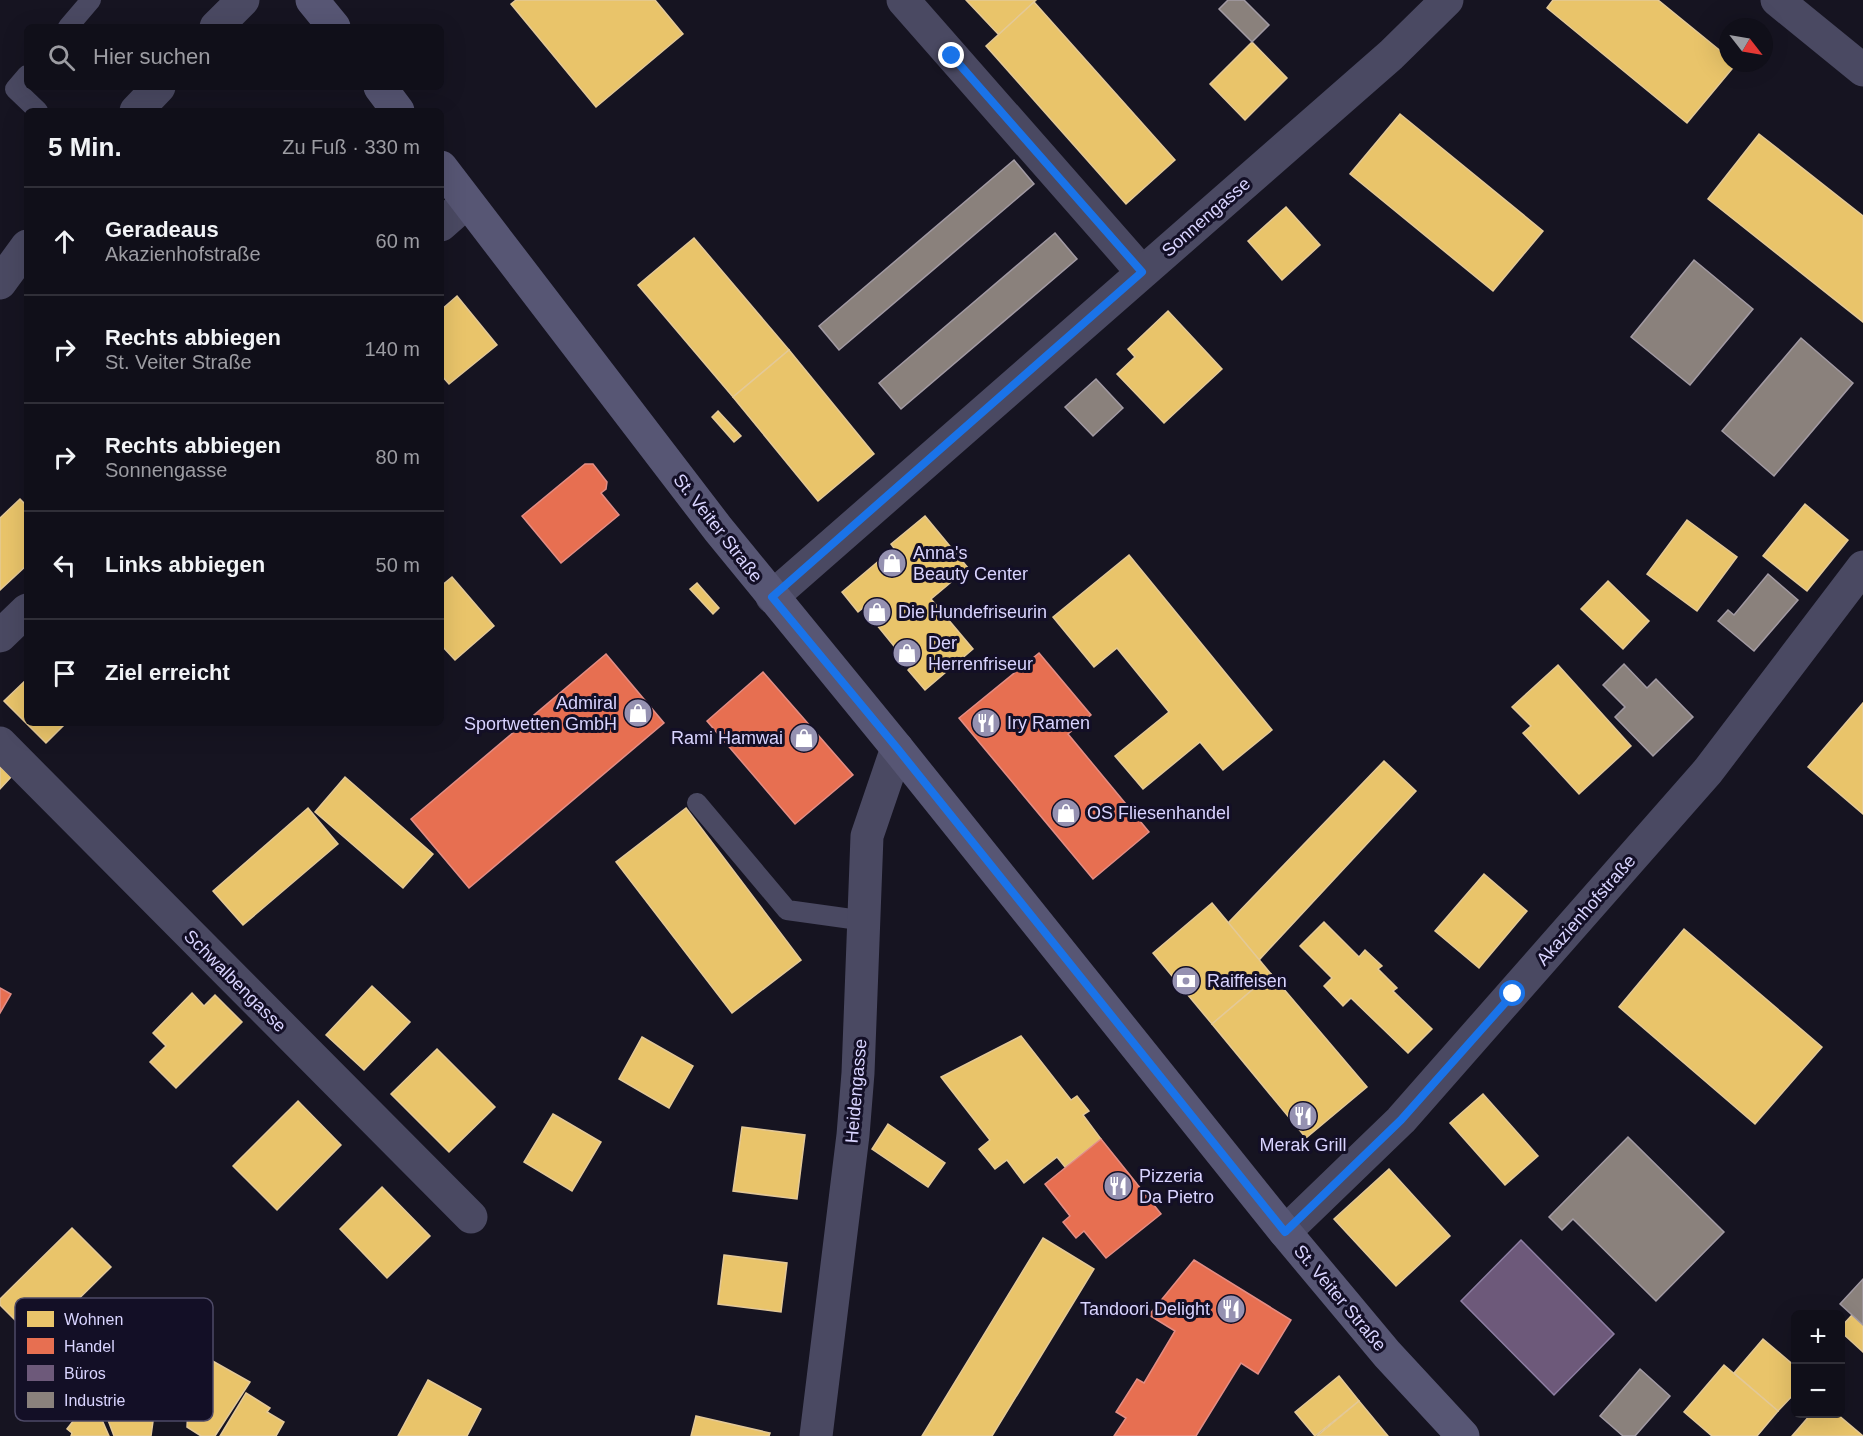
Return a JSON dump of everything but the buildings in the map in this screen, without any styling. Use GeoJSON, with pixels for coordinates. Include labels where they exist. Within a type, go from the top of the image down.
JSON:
{"type":"FeatureCollection","features":[{"type":"Feature","properties":{"kind":"main road"},"geometry":{"type":"LineString","coordinates":[[312,0],[332,24]]}},
{"type":"Feature","properties":{"kind":"main road"},"geometry":{"type":"LineString","coordinates":[[382,90],[396,108]]}},
{"type":"Feature","properties":{"kind":"main road","name":"St. Veiter Straße"},"geometry":{"type":"LineString","coordinates":[[444,171],[703,511],[772,597],[897,748],[1285,1232],[1387,1354],[1463,1436]]}},
{"type":"Feature","properties":{"kind":"street"},"geometry":{"type":"LineString","coordinates":[[219,24],[243,0]]}},
{"type":"Feature","properties":{"kind":"street"},"geometry":{"type":"LineString","coordinates":[[903,0],[1142,272]]}},
{"type":"Feature","properties":{"kind":"street","name":"Sonnengasse"},"geometry":{"type":"LineString","coordinates":[[772,597],[1391,56],[1447,0]]}},
{"type":"Feature","properties":{"kind":"street"},"geometry":{"type":"LineString","coordinates":[[1777,0],[1863,70]]}},
{"type":"Feature","properties":{"kind":"street"},"geometry":{"type":"LineString","coordinates":[[139,108],[156,90]]}},
{"type":"Feature","properties":{"kind":"street"},"geometry":{"type":"LineString","coordinates":[[444,222],[467,202]]}},
{"type":"Feature","properties":{"kind":"street"},"geometry":{"type":"LineString","coordinates":[[0,284],[24,250]]}},
{"type":"Feature","properties":{"kind":"street","name":"Akazienhofstraße"},"geometry":{"type":"LineString","coordinates":[[1285,1232],[1401,1120],[1708,771],[1863,567]]}},
{"type":"Feature","properties":{"kind":"street"},"geometry":{"type":"LineString","coordinates":[[0,636],[24,613]]}},
{"type":"Feature","properties":{"kind":"street","name":"Schwalbengasse"},"geometry":{"type":"LineString","coordinates":[[0,743],[471,1217]]}},
{"type":"Feature","properties":{"kind":"street","name":"Heidengasse"},"geometry":{"type":"LineString","coordinates":[[816,1436],[853,1135],[866,921],[867,836],[897,748]]}},
{"type":"Feature","properties":{"kind":"lane"},"geometry":{"type":"LineString","coordinates":[[71,24],[91,0]]}},
{"type":"Feature","properties":{"kind":"lane"},"geometry":{"type":"LineString","coordinates":[[14,88],[35,108]]}},
{"type":"Feature","properties":{"kind":"lane"},"geometry":{"type":"LineString","coordinates":[[697,803],[787,910],[866,921]]}},
{"type":"Feature","properties":{"kind":"place","name":"Anna's Beauty Center"},"geometry":{"type":"Point","coordinates":[892,563]}},
{"type":"Feature","properties":{"kind":"place","name":"Die Hundefriseurin"},"geometry":{"type":"Point","coordinates":[877,612]}},
{"type":"Feature","properties":{"kind":"place","name":"Der Herrenfriseur"},"geometry":{"type":"Point","coordinates":[907,653]}},
{"type":"Feature","properties":{"kind":"place","name":"Admiral Sportwetten GmbH"},"geometry":{"type":"Point","coordinates":[638,713]}},
{"type":"Feature","properties":{"kind":"place","name":"Iry Ramen"},"geometry":{"type":"Point","coordinates":[986,723]}},
{"type":"Feature","properties":{"kind":"place","name":"Rami Hamwai"},"geometry":{"type":"Point","coordinates":[804,738]}},
{"type":"Feature","properties":{"kind":"place","name":"OS Fliesenhandel"},"geometry":{"type":"Point","coordinates":[1066,813]}},
{"type":"Feature","properties":{"kind":"place","name":"Raiffeisen"},"geometry":{"type":"Point","coordinates":[1186,981]}},
{"type":"Feature","properties":{"kind":"place","name":"Merak Grill"},"geometry":{"type":"Point","coordinates":[1303,1116]}},
{"type":"Feature","properties":{"kind":"place","name":"Pizzeria Da Pietro"},"geometry":{"type":"Point","coordinates":[1118,1186]}},
{"type":"Feature","properties":{"kind":"place","name":"Tandoori Delight"},"geometry":{"type":"Point","coordinates":[1231,1309]}},
{"type":"Feature","properties":{"kind":"route"},"geometry":{"type":"LineString","coordinates":[[952,56],[1142,272],[772,597],[897,748],[1285,1232],[1401,1120],[1513,994]]}}]}
